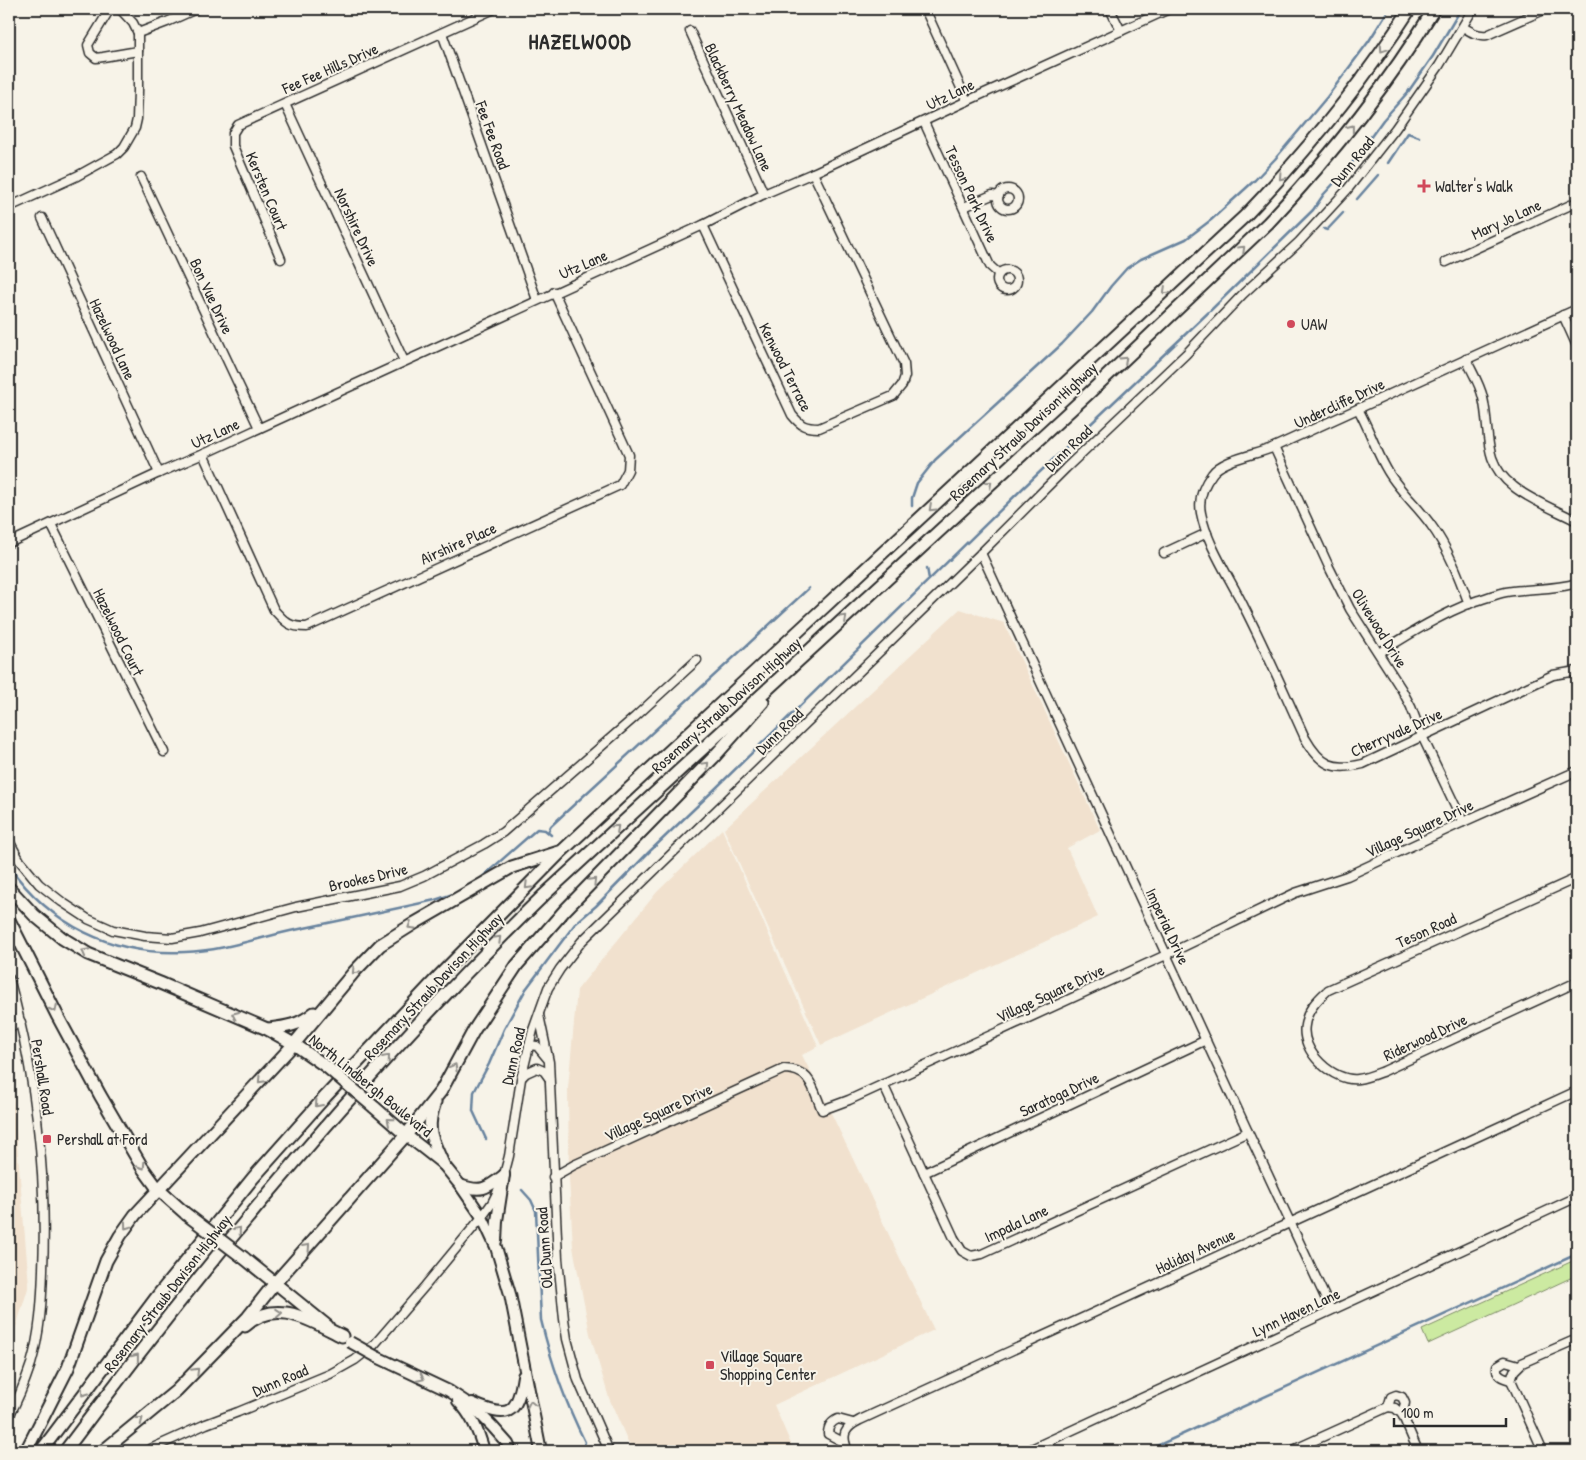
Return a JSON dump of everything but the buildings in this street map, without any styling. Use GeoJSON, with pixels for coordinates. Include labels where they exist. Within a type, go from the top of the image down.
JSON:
{"type":"FeatureCollection","features":[{"type":"Feature","properties":{"kind":"highway","name":"Rosemary Straub Davison Highway"},"geometry":{"type":"LineString","coordinates":[[41,1451],[158,1294],[253,1178],[410,1005],[562,851],[1245,216],[1327,125],[1410,9]]}},
{"type":"Feature","properties":{"kind":"highway","name":"Rosemary Straub Davison Highway"},"geometry":{"type":"LineString","coordinates":[[64,1451],[229,1240],[420,1021],[544,894],[1088,394],[1268,223],[1349,131],[1398,65],[1434,9]]}},
{"type":"Feature","properties":{"kind":"highway"},"geometry":{"type":"LineString","coordinates":[[103,1451],[176,1391],[248,1317],[275,1283],[425,1112],[437,1096],[474,1030],[517,965],[565,910],[713,758],[809,652]]}},
{"type":"Feature","properties":{"kind":"highway"},"geometry":{"type":"LineString","coordinates":[[26,1451],[68,1368],[106,1261],[135,1215],[158,1189],[294,1044],[354,972],[380,945],[512,867],[562,851]]}},
{"type":"Feature","properties":{"kind":"highway","name":"North Lindbergh Boulevard"},"geometry":{"type":"LineString","coordinates":[[9,888],[34,915],[62,938],[88,954],[267,1029],[294,1044],[327,1067],[406,1135]]}},
{"type":"Feature","properties":{"kind":"highway"},"geometry":{"type":"LineString","coordinates":[[9,920],[100,1095],[142,1167],[158,1189],[186,1214],[275,1283]]}},
{"type":"Feature","properties":{"kind":"highway"},"geometry":{"type":"LineString","coordinates":[[267,1029],[284,1028],[298,1024],[332,998]]}},
{"type":"Feature","properties":{"kind":"highway"},"geometry":{"type":"LineString","coordinates":[[437,1096],[431,1113],[429,1131],[442,1164]]}},
{"type":"Feature","properties":{"kind":"highway"},"geometry":{"type":"LineString","coordinates":[[425,1112],[422,1132],[442,1164]]}},
{"type":"Feature","properties":{"kind":"highway"},"geometry":{"type":"LineString","coordinates":[[210,1356],[249,1322],[260,1316],[285,1312],[299,1315],[346,1339]]}},
{"type":"Feature","properties":{"kind":"main road","name":"North Lindbergh Boulevard"},"geometry":{"type":"LineString","coordinates":[[406,1135],[442,1164],[460,1185],[482,1217],[496,1247],[510,1294],[541,1451]]}},
{"type":"Feature","properties":{"kind":"main road"},"geometry":{"type":"LineString","coordinates":[[460,1185],[469,1189],[483,1190],[504,1175]]}},
{"type":"Feature","properties":{"kind":"main road"},"geometry":{"type":"LineString","coordinates":[[496,1247],[496,1221],[504,1175]]}},
{"type":"Feature","properties":{"kind":"main road"},"geometry":{"type":"LineString","coordinates":[[275,1283],[346,1339],[377,1357],[490,1411],[500,1413],[510,1410],[518,1402],[524,1368]]}},
{"type":"Feature","properties":{"kind":"main road"},"geometry":{"type":"LineString","coordinates":[[449,1392],[464,1407],[474,1422],[484,1451]]}},
{"type":"Feature","properties":{"kind":"main road"},"geometry":{"type":"LineString","coordinates":[[449,1392],[472,1406],[492,1426],[512,1451]]}},
{"type":"Feature","properties":{"kind":"street"},"geometry":{"type":"LineString","coordinates":[[110,9],[88,45],[90,53],[96,58],[103,58],[138,51]]}},
{"type":"Feature","properties":{"kind":"street"},"geometry":{"type":"LineString","coordinates":[[9,207],[77,176],[117,154],[124,147],[137,119],[138,32],[133,23],[120,9]]}},
{"type":"Feature","properties":{"kind":"street"},"geometry":{"type":"LineString","coordinates":[[138,32],[196,9]]}},
{"type":"Feature","properties":{"kind":"street"},"geometry":{"type":"LineString","coordinates":[[442,33],[494,9]]}},
{"type":"Feature","properties":{"kind":"street"},"geometry":{"type":"LineString","coordinates":[[925,9],[967,101]]}},
{"type":"Feature","properties":{"kind":"street"},"geometry":{"type":"LineString","coordinates":[[1110,9],[1120,31]]}},
{"type":"Feature","properties":{"kind":"street","name":"Utz Lane"},"geometry":{"type":"LineString","coordinates":[[9,543],[703,225],[764,194],[1168,9]]}},
{"type":"Feature","properties":{"kind":"street","name":"Dunn Road"},"geometry":{"type":"LineString","coordinates":[[146,1451],[206,1424],[330,1374],[355,1360],[374,1345],[425,1286],[492,1203],[504,1175],[514,1132],[521,1079],[529,1045],[548,988],[560,969],[593,929],[981,553],[1066,468],[1186,354],[1243,294],[1324,215],[1347,190],[1418,98],[1473,9]]}},
{"type":"Feature","properties":{"kind":"street"},"geometry":{"type":"LineString","coordinates":[[1463,27],[1473,34],[1487,36],[1546,9]]}},
{"type":"Feature","properties":{"kind":"street","name":"Blackberry Meadow Lane"},"geometry":{"type":"LineString","coordinates":[[690,31],[764,194]]}},
{"type":"Feature","properties":{"kind":"street","name":"Fee Fee Hills Drive"},"geometry":{"type":"LineString","coordinates":[[233,132],[238,125],[442,33]]}},
{"type":"Feature","properties":{"kind":"street","name":"Fee Fee Road"},"geometry":{"type":"LineString","coordinates":[[442,33],[537,300]]}},
{"type":"Feature","properties":{"kind":"street","name":"Norshire Drive"},"geometry":{"type":"LineString","coordinates":[[285,104],[404,361]]}},
{"type":"Feature","properties":{"kind":"street","name":"Tesson Park Drive"},"geometry":{"type":"LineString","coordinates":[[924,122],[990,266],[999,274]]}},
{"type":"Feature","properties":{"kind":"street","name":"Kersten Court"},"geometry":{"type":"LineString","coordinates":[[233,132],[233,146],[281,259]]}},
{"type":"Feature","properties":{"kind":"street","name":"Kenwood Terrace"},"geometry":{"type":"LineString","coordinates":[[703,225],[792,415],[800,425],[809,428],[819,428],[893,396],[902,385],[905,376],[904,364],[813,173]]}},
{"type":"Feature","properties":{"kind":"street","name":"Bon Vue Drive"},"geometry":{"type":"LineString","coordinates":[[141,177],[259,428]]}},
{"type":"Feature","properties":{"kind":"street"},"geometry":{"type":"LineString","coordinates":[[964,207],[992,195],[999,196]]}},
{"type":"Feature","properties":{"kind":"street","name":"Mary Jo Lane"},"geometry":{"type":"LineString","coordinates":[[1446,262],[1577,202]]}},
{"type":"Feature","properties":{"kind":"street","name":"Hazelwood Lane"},"geometry":{"type":"LineString","coordinates":[[42,218],[159,473]]}},
{"type":"Feature","properties":{"kind":"street","name":"Airshire Place"},"geometry":{"type":"LineString","coordinates":[[203,454],[274,610],[286,623],[296,627],[307,627],[620,485],[628,470],[629,455],[554,292]]}},
{"type":"Feature","properties":{"kind":"street","name":"Undercliffe Drive"},"geometry":{"type":"LineString","coordinates":[[1207,533],[1200,511],[1201,492],[1216,468],[1274,448],[1577,309]]}},
{"type":"Feature","properties":{"kind":"street"},"geometry":{"type":"LineString","coordinates":[[1563,315],[1577,346]]}},
{"type":"Feature","properties":{"kind":"street"},"geometry":{"type":"LineString","coordinates":[[1466,360],[1483,395],[1489,452],[1494,465],[1513,487],[1577,521]]}},
{"type":"Feature","properties":{"kind":"street"},"geometry":{"type":"LineString","coordinates":[[1358,409],[1386,468],[1440,538],[1469,604]]}},
{"type":"Feature","properties":{"kind":"street","name":"Olivewood Drive"},"geometry":{"type":"LineString","coordinates":[[1274,448],[1328,567],[1350,609],[1411,707],[1422,736],[1463,822]]}},
{"type":"Feature","properties":{"kind":"street","name":"Hazelwood Court"},"geometry":{"type":"LineString","coordinates":[[51,524],[164,752]]}},
{"type":"Feature","properties":{"kind":"street"},"geometry":{"type":"LineString","coordinates":[[1164,553],[1207,533]]}},
{"type":"Feature","properties":{"kind":"street","name":"Cherryvale Drive"},"geometry":{"type":"LineString","coordinates":[[1207,533],[1256,630],[1305,738],[1312,751],[1331,765],[1342,768],[1363,764],[1554,675],[1577,671]]}},
{"type":"Feature","properties":{"kind":"street","name":"Imperial Drive"},"geometry":{"type":"LineString","coordinates":[[981,553],[1331,1310]]}},
{"type":"Feature","properties":{"kind":"street"},"geometry":{"type":"LineString","coordinates":[[1379,653],[1435,619],[1469,604],[1504,592],[1552,588],[1577,583]]}},
{"type":"Feature","properties":{"kind":"street","name":"Brookes Drive"},"geometry":{"type":"LineString","coordinates":[[9,842],[20,861],[39,884],[62,902],[88,919],[113,930],[145,936],[172,938],[200,933],[296,907],[400,886],[424,876],[503,832],[635,718],[697,660]]}},
{"type":"Feature","properties":{"kind":"street","name":"Village Square Drive"},"geometry":{"type":"LineString","coordinates":[[553,1177],[574,1165],[784,1069],[792,1069],[806,1076],[822,1110],[883,1084],[1295,893],[1348,876],[1577,771]]}},
{"type":"Feature","properties":{"kind":"street","name":"Teson Road"},"geometry":{"type":"LineString","coordinates":[[1304,1027],[1308,1014],[1317,1000],[1328,990],[1577,878]]}},
{"type":"Feature","properties":{"kind":"street","name":"Pershall Road"},"geometry":{"type":"LineString","coordinates":[[9,978],[29,1068],[38,1131],[42,1189],[43,1260],[42,1297],[36,1342],[24,1385],[9,1416]]}},
{"type":"Feature","properties":{"kind":"street","name":"Riderwood Drive"},"geometry":{"type":"LineString","coordinates":[[1304,1027],[1306,1040],[1321,1065],[1332,1072],[1357,1080],[1384,1071],[1577,982]]}},
{"type":"Feature","properties":{"kind":"street","name":"Old Dunn Road"},"geometry":{"type":"LineString","coordinates":[[539,1012],[549,1062],[553,1177],[561,1297],[567,1339],[578,1380],[609,1451]]}},
{"type":"Feature","properties":{"kind":"street"},"geometry":{"type":"LineString","coordinates":[[9,1028],[20,1022]]}},
{"type":"Feature","properties":{"kind":"street","name":"Saratoga Drive"},"geometry":{"type":"LineString","coordinates":[[924,1173],[1206,1040]]}},
{"type":"Feature","properties":{"kind":"street"},"geometry":{"type":"LineString","coordinates":[[529,1045],[537,1046],[549,1062]]}},
{"type":"Feature","properties":{"kind":"street"},"geometry":{"type":"LineString","coordinates":[[521,1079],[526,1073],[537,1068],[544,1071],[549,1078]]}},
{"type":"Feature","properties":{"kind":"street","name":"Impala Lane"},"geometry":{"type":"LineString","coordinates":[[883,1084],[954,1238],[962,1251],[971,1256],[982,1254],[1248,1132]]}},
{"type":"Feature","properties":{"kind":"street","name":"Holiday Avenue"},"geometry":{"type":"LineString","coordinates":[[853,1423],[1577,1090]]}},
{"type":"Feature","properties":{"kind":"street","name":"Lynn Haven Lane"},"geometry":{"type":"LineString","coordinates":[[1027,1451],[1577,1197]]}},
{"type":"Feature","properties":{"kind":"street"},"geometry":{"type":"LineString","coordinates":[[1543,1451],[1511,1380],[1514,1371],[1519,1365],[1577,1339]]}},
{"type":"Feature","properties":{"kind":"street"},"geometry":{"type":"LineString","coordinates":[[1511,1380],[1498,1375],[1496,1371],[1497,1366],[1505,1361],[1519,1365]]}},
{"type":"Feature","properties":{"kind":"street"},"geometry":{"type":"LineString","coordinates":[[1388,1407],[1391,1397],[1402,1397],[1405,1403],[1402,1414]]}},
{"type":"Feature","properties":{"kind":"street"},"geometry":{"type":"LineString","coordinates":[[1291,1451],[1388,1407],[1395,1408],[1402,1414],[1418,1451]]}},
{"type":"Feature","properties":{"kind":"street"},"geometry":{"type":"LineString","coordinates":[[845,1442],[828,1434],[828,1429],[831,1422],[838,1419],[853,1423]]}},
{"type":"Feature","properties":{"kind":"street"},"geometry":{"type":"LineString","coordinates":[[848,1451],[844,1434],[853,1423]]}},
{"type":"Feature","properties":{"kind":"shaded area"},"geometry":{"type":"Polygon","coordinates":[[[960,609],[1004,623],[1100,830],[1067,848],[1098,917],[821,1045],[724,829],[960,609]]]}},
{"type":"Feature","properties":{"kind":"shaded area"},"geometry":{"type":"Polygon","coordinates":[[[722,829],[818,1046],[802,1055],[934,1330],[774,1405],[794,1451],[632,1451],[609,1398],[590,1334],[573,1247],[569,1178],[568,1088],[577,990],[657,892],[722,829]]]}},
{"type":"Feature","properties":{"kind":"shaded area"},"geometry":{"type":"Polygon","coordinates":[[[9,1080],[13,1095],[29,1285],[9,1350],[9,1080]]]}},
{"type":"Feature","properties":{"kind":"green space"},"geometry":{"type":"Polygon","coordinates":[[[1577,1259],[1577,1275],[1428,1344],[1422,1330],[1577,1259]]]}},
{"type":"Feature","properties":{"kind":"waterway"},"geometry":{"type":"LineString","coordinates":[[912,506],[912,498],[917,483],[935,460],[1062,344],[1092,312],[1127,268],[1141,259],[1186,239],[1211,220],[1255,180],[1327,97],[1369,41],[1389,9]]}},
{"type":"Feature","properties":{"kind":"waterway"},"geometry":{"type":"LineString","coordinates":[[486,1139],[473,1111],[474,1092],[489,1064],[504,1029],[526,989],[575,924],[596,906],[649,852],[1023,488],[1211,310],[1313,210],[1324,194],[1349,167],[1383,120],[1408,92],[1433,56],[1461,9]]}},
{"type":"Feature","properties":{"kind":"waterway"},"geometry":{"type":"LineString","coordinates":[[1388,163],[1408,133],[1419,137]]}},
{"type":"Feature","properties":{"kind":"waterway"},"geometry":{"type":"LineString","coordinates":[[1357,199],[1378,175]]}},
{"type":"Feature","properties":{"kind":"waterway"},"geometry":{"type":"LineString","coordinates":[[1324,229],[1327,230],[1343,213]]}},
{"type":"Feature","properties":{"kind":"waterway"},"geometry":{"type":"LineString","coordinates":[[927,568],[929,579]]}},
{"type":"Feature","properties":{"kind":"waterway"},"geometry":{"type":"LineString","coordinates":[[548,832],[551,826],[809,588]]}},
{"type":"Feature","properties":{"kind":"waterway"},"geometry":{"type":"LineString","coordinates":[[480,879],[537,829],[545,830],[551,835]]}},
{"type":"Feature","properties":{"kind":"waterway"},"geometry":{"type":"LineString","coordinates":[[9,866],[25,887],[44,905],[85,933],[133,949],[158,952],[185,952],[224,947],[435,900],[456,893]]}},
{"type":"Feature","properties":{"kind":"waterway"},"geometry":{"type":"LineString","coordinates":[[522,1190],[531,1200],[536,1211],[541,1320],[560,1382],[585,1442],[581,1448]]}},
{"type":"Feature","properties":{"kind":"waterway"},"geometry":{"type":"LineString","coordinates":[[1146,1451],[1577,1254]]}},
{"type":"Feature","properties":{"kind":"place","name":"Walter's Walk"},"geometry":{"type":"Point","coordinates":[1424,186]}},
{"type":"Feature","properties":{"kind":"place","name":"UAW"},"geometry":{"type":"Point","coordinates":[1291,324]}},
{"type":"Feature","properties":{"kind":"place","name":"Pershall at Ford"},"geometry":{"type":"Point","coordinates":[47,1139]}},
{"type":"Feature","properties":{"kind":"place","name":"Village Square Shopping Center"},"geometry":{"type":"Point","coordinates":[710,1365]}},
{"type":"Feature","properties":{"kind":"district","name":"HAZELWOOD"},"geometry":{"type":"Point","coordinates":[580,42]}}]}
